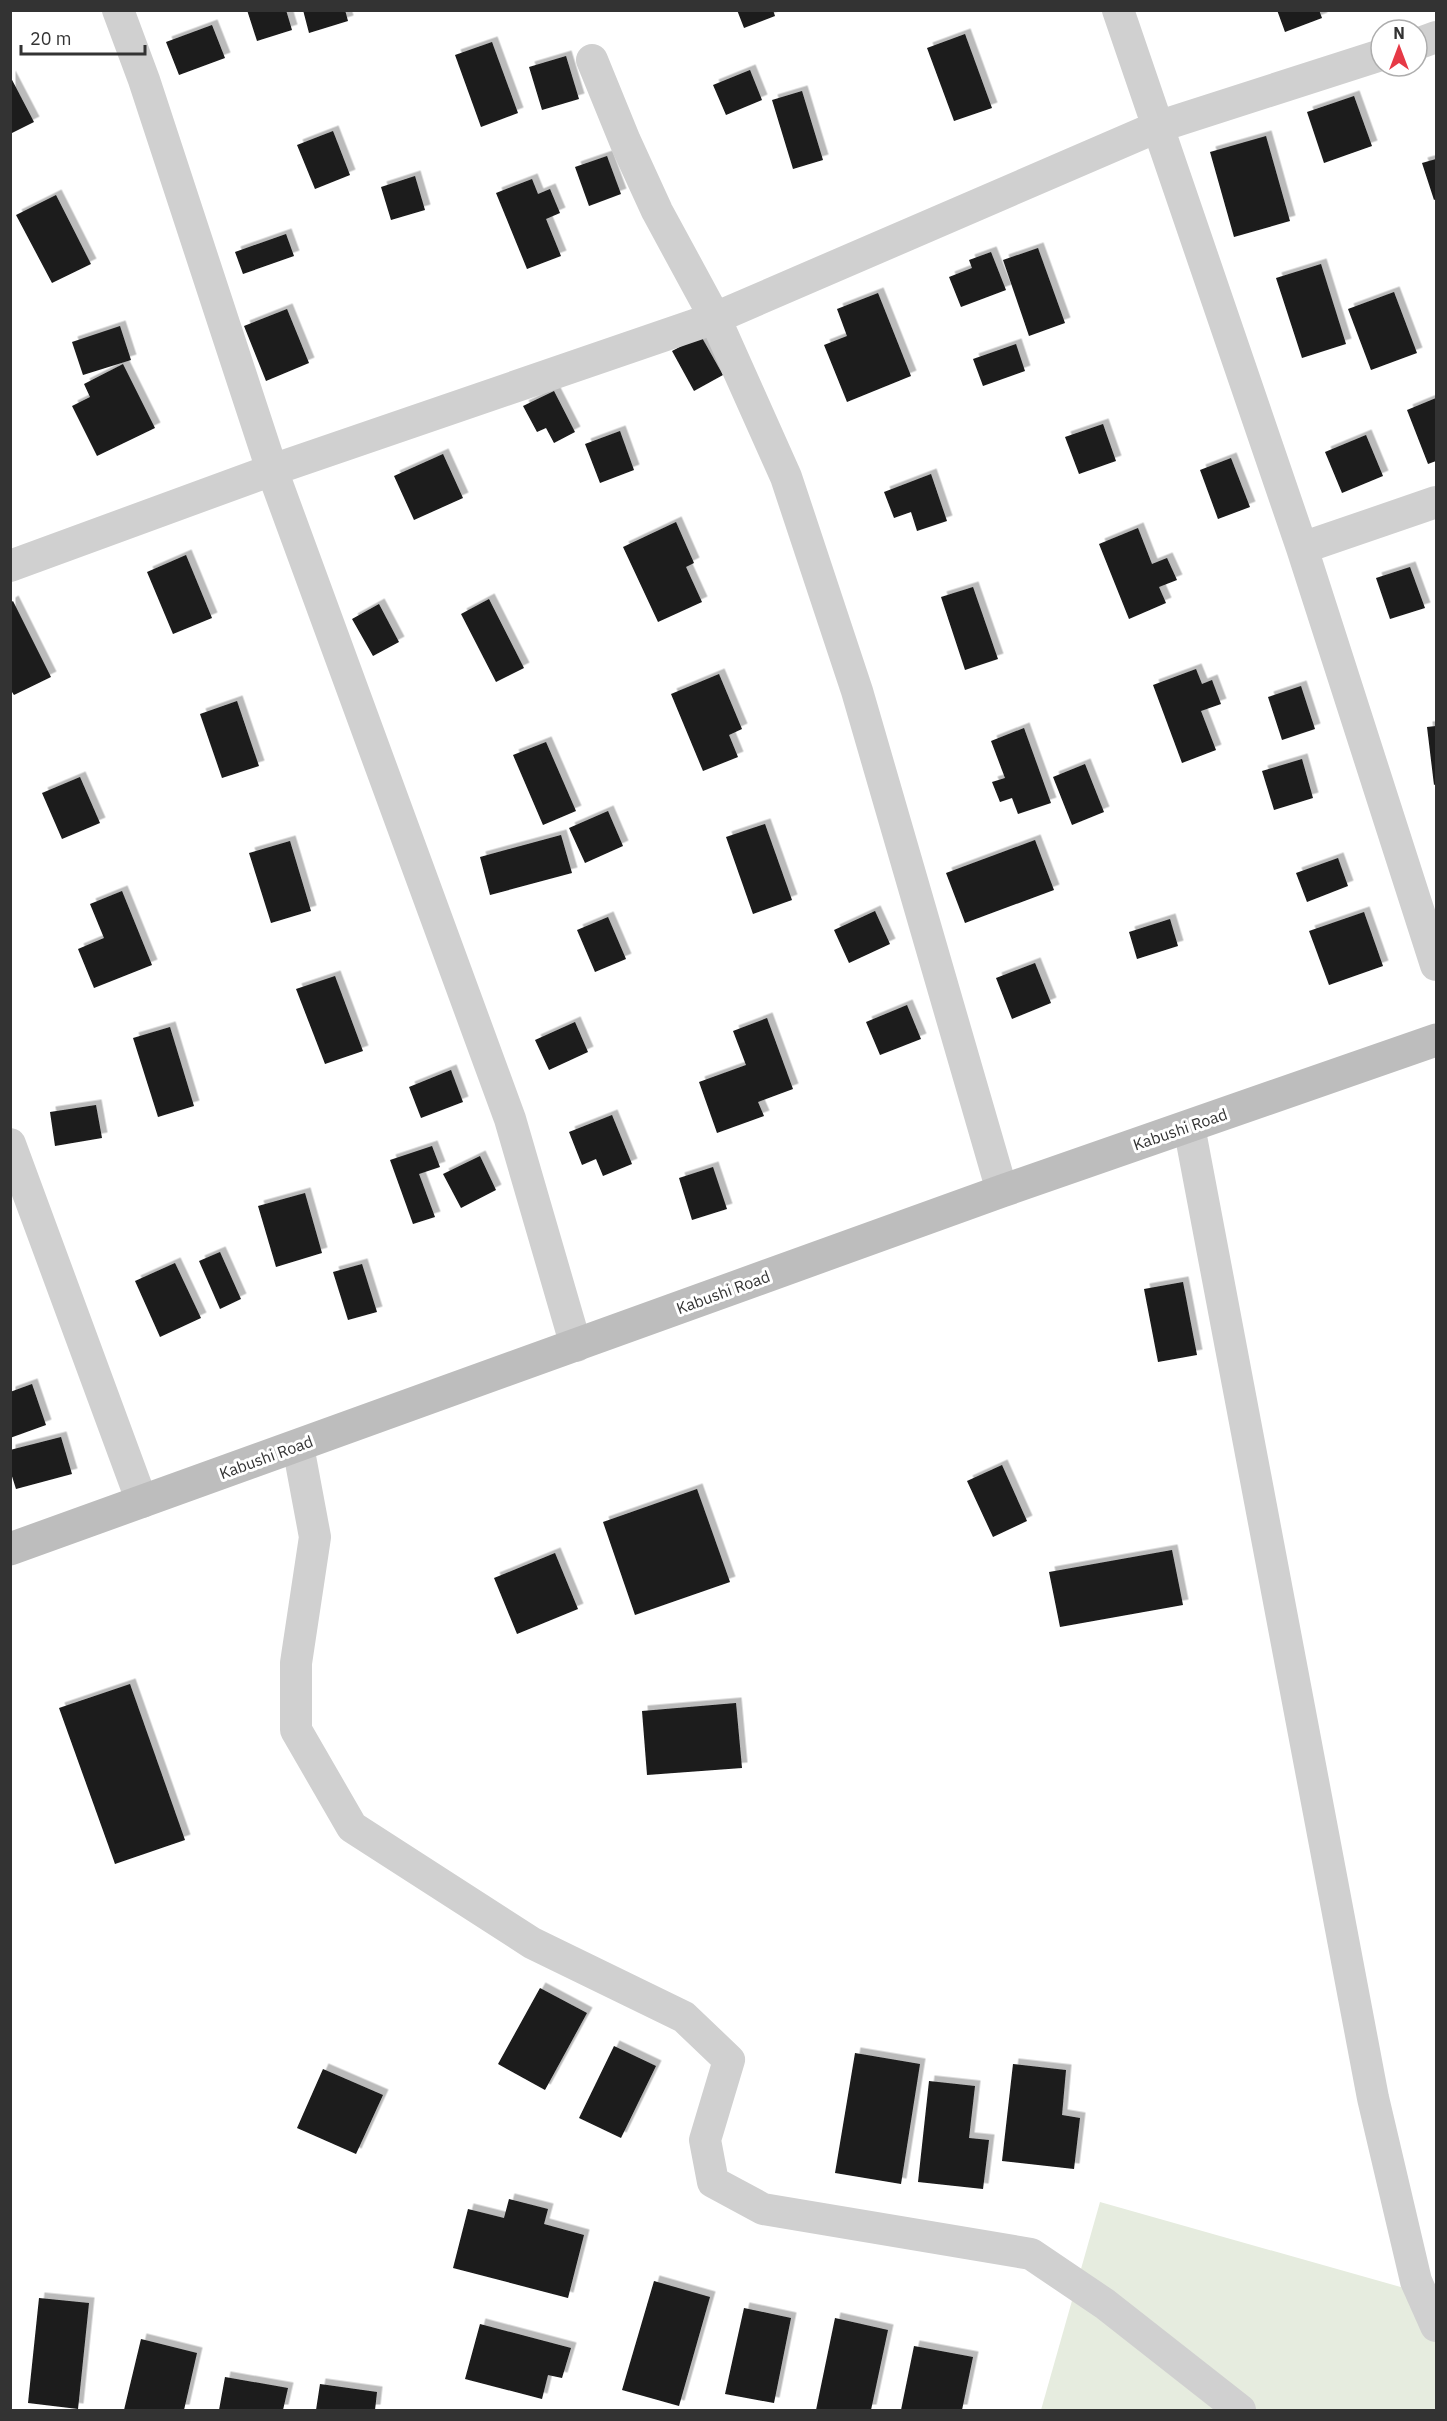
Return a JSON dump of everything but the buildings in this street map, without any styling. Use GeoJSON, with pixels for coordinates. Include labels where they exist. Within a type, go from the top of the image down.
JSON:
{"type":"FeatureCollection","features":[{"type":"Feature","properties":{"kind":"main road","name":"Kabushi Road"},"geometry":{"type":"LineString","coordinates":[[10,1549],[1002,1191],[1437,1040]]}},
{"type":"Feature","properties":{"kind":"street"},"geometry":{"type":"LineString","coordinates":[[118,10],[144,80],[272,470],[510,1119],[576,1346]]}},
{"type":"Feature","properties":{"kind":"street"},"geometry":{"type":"LineString","coordinates":[[1118,10],[1302,548],[1437,965]]}},
{"type":"Feature","properties":{"kind":"street"},"geometry":{"type":"LineString","coordinates":[[10,566],[272,470],[715,318],[1157,127],[1369,59]]}},
{"type":"Feature","properties":{"kind":"street"},"geometry":{"type":"LineString","coordinates":[[592,60],[657,211],[715,318],[786,477],[857,691],[1002,1191]]}},
{"type":"Feature","properties":{"kind":"street"},"geometry":{"type":"LineString","coordinates":[[1302,548],[1437,502]]}},
{"type":"Feature","properties":{"kind":"street"},"geometry":{"type":"LineString","coordinates":[[1189,1126],[1373,2098],[1416,2281],[1437,2326]]}},
{"type":"Feature","properties":{"kind":"street"},"geometry":{"type":"LineString","coordinates":[[10,1144],[142,1502]]}},
{"type":"Feature","properties":{"kind":"street"},"geometry":{"type":"LineString","coordinates":[[298,1446],[315,1538],[296,1663],[296,1730],[352,1827],[532,1943],[684,2017],[729,2060],[705,2140],[713,2182],[763,2209],[1030,2254],[1105,2304],[1240,2410]]}},
{"type":"Feature","properties":{"kind":"shaded area"},"geometry":{"type":"Polygon","coordinates":[[[1100,2202],[1436,2297],[1436,2410],[1041,2410],[1100,2202]]]}}]}
